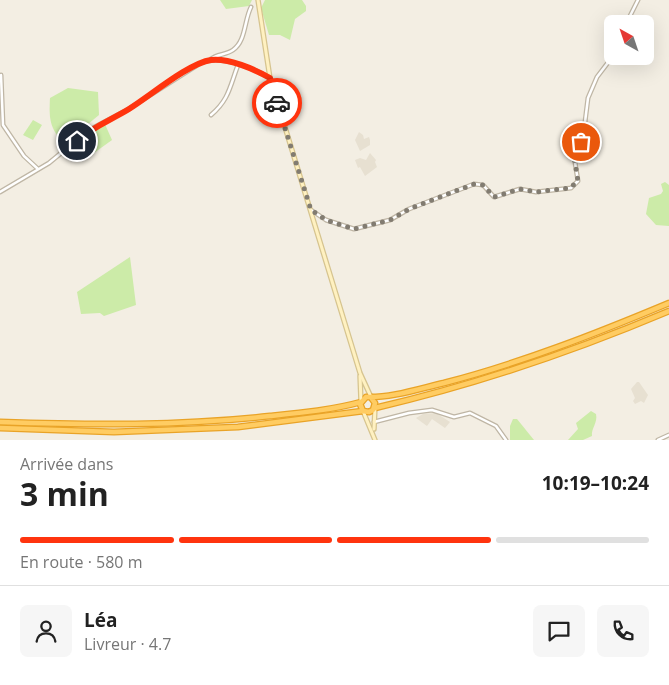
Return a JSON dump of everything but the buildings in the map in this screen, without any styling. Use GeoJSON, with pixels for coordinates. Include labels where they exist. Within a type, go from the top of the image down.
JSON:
{"type":"FeatureCollection","features":[{"type":"Feature","properties":{"kind":"highway"},"geometry":{"type":"LineString","coordinates":[[0,422],[117,426],[171,424],[292,414],[361,402],[366,397],[372,399],[444,383],[525,359],[669,303]]}},
{"type":"Feature","properties":{"kind":"highway"},"geometry":{"type":"LineString","coordinates":[[0,428],[114,432],[228,428],[363,411],[370,412],[375,408],[454,389],[518,370],[576,349],[669,311]]}},
{"type":"Feature","properties":{"kind":"highway"},"geometry":{"type":"LineString","coordinates":[[372,399],[375,408]]}},
{"type":"Feature","properties":{"kind":"highway"},"geometry":{"type":"LineString","coordinates":[[361,402],[363,411]]}},
{"type":"Feature","properties":{"kind":"street"},"geometry":{"type":"LineString","coordinates":[[630,15],[638,0]]}},
{"type":"Feature","properties":{"kind":"street"},"geometry":{"type":"LineString","coordinates":[[258,1],[270,78],[360,373],[372,399]]}},
{"type":"Feature","properties":{"kind":"street"},"geometry":{"type":"LineString","coordinates":[[0,192],[38,169],[89,130],[127,110],[184,72],[213,57],[231,52],[238,45],[251,7]]}},
{"type":"Feature","properties":{"kind":"street"},"geometry":{"type":"LineString","coordinates":[[210,60],[238,65],[270,78]]}},
{"type":"Feature","properties":{"kind":"street"},"geometry":{"type":"LineString","coordinates":[[211,115],[228,96],[230,82],[238,65]]}},
{"type":"Feature","properties":{"kind":"street"},"geometry":{"type":"LineString","coordinates":[[311,210],[326,220],[354,229],[390,220],[409,209],[474,184],[483,185],[494,197],[520,189],[536,192],[570,188],[578,181],[574,156],[583,138],[588,98],[597,77],[606,65]]}},
{"type":"Feature","properties":{"kind":"street"},"geometry":{"type":"LineString","coordinates":[[1,75],[3,125],[20,150],[38,169]]}},
{"type":"Feature","properties":{"kind":"street"},"geometry":{"type":"LineString","coordinates":[[360,373],[361,402]]}},
{"type":"Feature","properties":{"kind":"street"},"geometry":{"type":"LineString","coordinates":[[375,408],[375,440]]}},
{"type":"Feature","properties":{"kind":"street"},"geometry":{"type":"LineString","coordinates":[[374,422],[432,410],[454,417],[470,413],[496,426],[506,440]]}},
{"type":"Feature","properties":{"kind":"street"},"geometry":{"type":"LineString","coordinates":[[363,411],[374,432]]}},
{"type":"Feature","properties":{"kind":"street"},"geometry":{"type":"LineString","coordinates":[[658,440],[669,435]]}},
{"type":"Feature","properties":{"kind":"street"},"geometry":{"type":"LineString","coordinates":[[665,440],[669,435]]}},
{"type":"Feature","properties":{"kind":"shaded area"},"geometry":{"type":"Polygon","coordinates":[[[359,132],[363,135],[364,139],[369,137],[370,140],[370,145],[360,151],[355,140],[359,132]]]}},
{"type":"Feature","properties":{"kind":"shaded area"},"geometry":{"type":"Polygon","coordinates":[[[370,153],[376,160],[377,167],[365,176],[360,167],[358,168],[355,160],[360,158],[366,160],[370,153]]]}},
{"type":"Feature","properties":{"kind":"shaded area"},"geometry":{"type":"Polygon","coordinates":[[[639,382],[648,395],[644,403],[641,401],[635,404],[633,401],[635,398],[631,389],[639,382]]]}},
{"type":"Feature","properties":{"kind":"shaded area"},"geometry":{"type":"Polygon","coordinates":[[[436,413],[450,422],[445,428],[432,419],[427,426],[416,418],[423,414],[436,413]]]}},
{"type":"Feature","properties":{"kind":"green space"},"geometry":{"type":"Polygon","coordinates":[[[220,0],[252,0],[249,6],[226,9],[220,0]]]}},
{"type":"Feature","properties":{"kind":"green space"},"geometry":{"type":"Polygon","coordinates":[[[265,0],[302,0],[306,6],[306,11],[295,19],[290,40],[280,35],[269,35],[261,8],[265,0]]]}},
{"type":"Feature","properties":{"kind":"green space"},"geometry":{"type":"Polygon","coordinates":[[[68,88],[98,92],[99,115],[65,143],[56,133],[51,123],[50,98],[68,88]]]}},
{"type":"Feature","properties":{"kind":"green space"},"geometry":{"type":"Polygon","coordinates":[[[33,120],[42,125],[33,140],[23,135],[33,120]]]}},
{"type":"Feature","properties":{"kind":"green space"},"geometry":{"type":"Polygon","coordinates":[[[104,122],[112,140],[87,158],[77,141],[104,122]]]}},
{"type":"Feature","properties":{"kind":"green space"},"geometry":{"type":"Polygon","coordinates":[[[665,182],[669,185],[669,226],[656,225],[646,214],[649,198],[661,194],[663,191],[661,184],[665,182]]]}},
{"type":"Feature","properties":{"kind":"green space"},"geometry":{"type":"Polygon","coordinates":[[[130,257],[136,305],[104,316],[100,313],[81,314],[77,292],[130,257]]]}},
{"type":"Feature","properties":{"kind":"green space"},"geometry":{"type":"Polygon","coordinates":[[[591,411],[596,414],[592,436],[583,440],[568,440],[578,429],[576,423],[591,411]]]}},
{"type":"Feature","properties":{"kind":"green space"},"geometry":{"type":"Polygon","coordinates":[[[513,419],[517,419],[534,440],[510,440],[510,426],[513,419]]]}},
{"type":"Feature","properties":{"kind":"way so far"},"geometry":{"type":"LineString","coordinates":[[277,103],[311,210],[326,220],[341,223],[354,229],[390,220],[409,209],[474,184],[483,185],[490,195],[494,197],[520,189],[536,192],[573,187],[578,181],[574,156],[581,142]]}},
{"type":"Feature","properties":{"kind":"route"},"geometry":{"type":"LineString","coordinates":[[77,141],[89,130],[127,110],[184,72],[210,60],[222,61],[243,67],[270,78],[277,103]]}}]}
